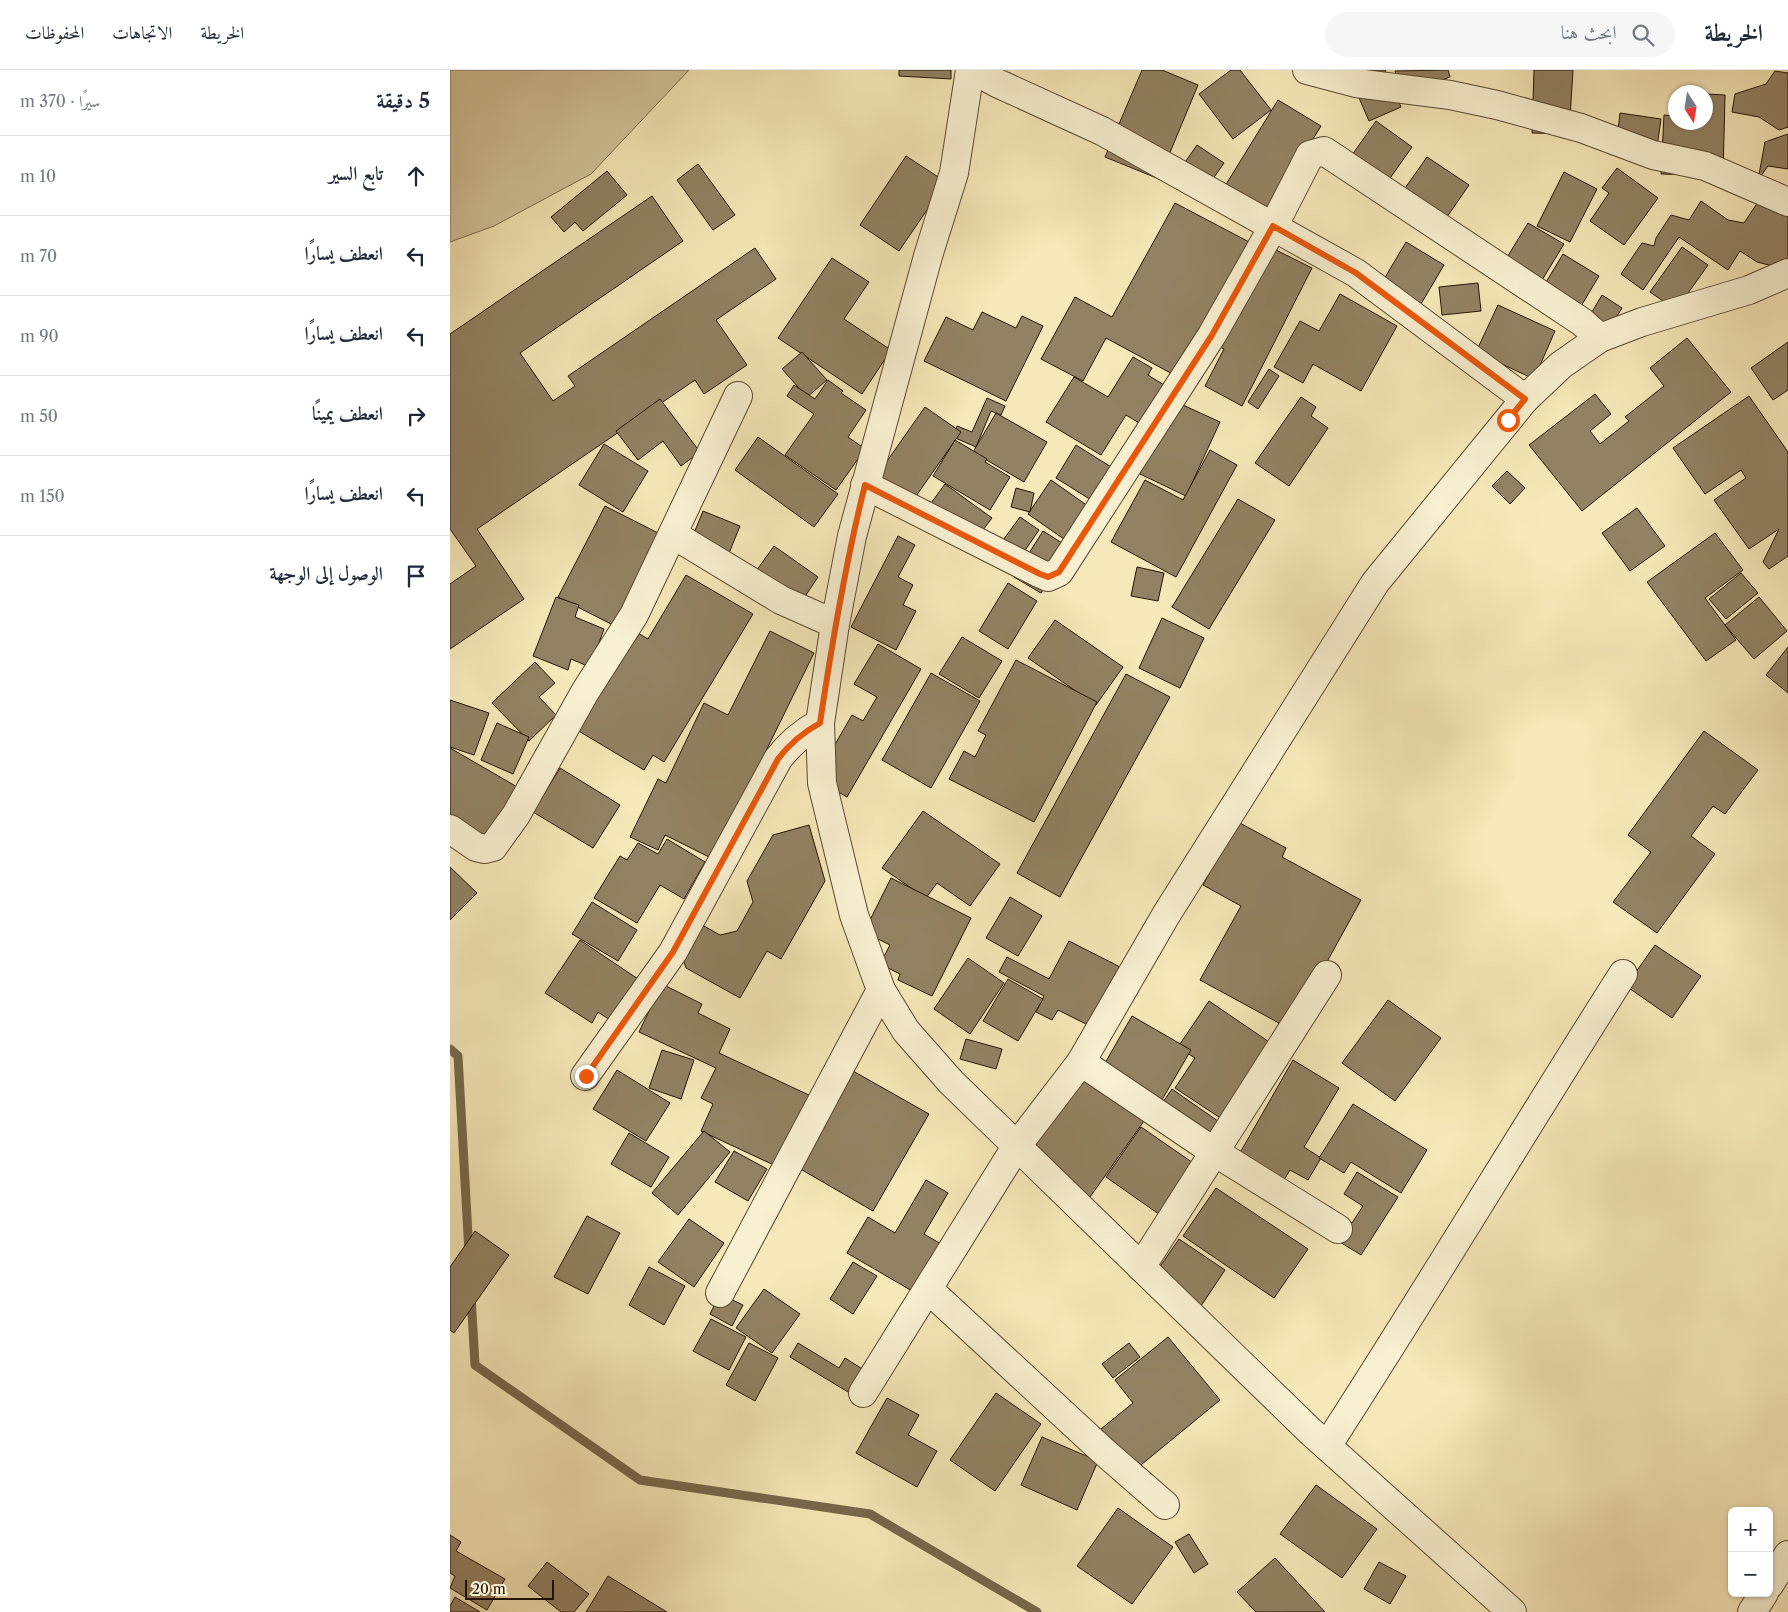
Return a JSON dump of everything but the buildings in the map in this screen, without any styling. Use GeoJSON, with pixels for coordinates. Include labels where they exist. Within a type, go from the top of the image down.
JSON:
{"type":"FeatureCollection","features":[{"type":"Feature","properties":{"kind":"street"},"geometry":{"type":"LineString","coordinates":[[1512,1612],[1327,1446],[1141,1268],[951,1082],[906,1031],[881,990],[854,915],[822,783],[820,723],[835,624],[852,536],[928,256],[954,174],[972,70],[1009,77],[1356,273],[1525,399]]}},
{"type":"Feature","properties":{"kind":"street"},"geometry":{"type":"LineString","coordinates":[[1307,70],[1356,82],[1450,95],[1581,128],[1653,155],[1705,166],[1788,202]]}},
{"type":"Feature","properties":{"kind":"street"},"geometry":{"type":"LineString","coordinates":[[865,485],[1040,574],[1048,577],[1059,572],[1212,335],[1310,155],[1324,151],[1582,322],[1600,338]]}},
{"type":"Feature","properties":{"kind":"street"},"geometry":{"type":"LineString","coordinates":[[863,1394],[1016,1147],[1081,1062],[1166,915],[1375,583],[1525,399],[1561,365],[1600,338],[1642,322],[1749,290],[1788,273]]}},
{"type":"Feature","properties":{"kind":"street"},"geometry":{"type":"LineString","coordinates":[[450,829],[476,847],[485,849],[493,847],[516,815],[585,692],[634,616],[674,535],[738,396]]}},
{"type":"Feature","properties":{"kind":"street"},"geometry":{"type":"LineString","coordinates":[[674,535],[782,600],[835,624]]}},
{"type":"Feature","properties":{"kind":"street"},"geometry":{"type":"LineString","coordinates":[[586,1076],[673,952],[778,759],[789,744],[804,732],[820,723]]}},
{"type":"Feature","properties":{"kind":"street"},"geometry":{"type":"LineString","coordinates":[[1327,1446],[1416,1308],[1519,1138],[1623,974]]}},
{"type":"Feature","properties":{"kind":"street"},"geometry":{"type":"LineString","coordinates":[[1141,1268],[1213,1151],[1326,975]]}},
{"type":"Feature","properties":{"kind":"street"},"geometry":{"type":"LineString","coordinates":[[720,1293],[881,990]]}},
{"type":"Feature","properties":{"kind":"street"},"geometry":{"type":"LineString","coordinates":[[1081,1062],[1213,1151],[1338,1229]]}},
{"type":"Feature","properties":{"kind":"street"},"geometry":{"type":"LineString","coordinates":[[928,1289],[1075,1426],[1165,1505]]}},
{"type":"Feature","properties":{"kind":"street"},"geometry":{"type":"LineString","coordinates":[[1773,1579],[1788,1556]]}},
{"type":"Feature","properties":{"kind":"street"},"geometry":{"type":"LineString","coordinates":[[1752,1612],[1761,1597]]}},
{"type":"Feature","properties":{"kind":"shaded area"},"geometry":{"type":"Polygon","coordinates":[[[450,70],[689,70],[591,174],[494,226],[450,242],[450,70]]]}},
{"type":"Feature","properties":{"kind":"waterway"},"geometry":{"type":"LineString","coordinates":[[450,1049],[458,1056],[469,1253]]}},
{"type":"Feature","properties":{"kind":"waterway"},"geometry":{"type":"LineString","coordinates":[[471,1296],[475,1365],[640,1480],[870,1514],[1037,1612]]}},
{"type":"Feature","properties":{"kind":"route"},"geometry":{"type":"LineString","coordinates":[[586,1076],[673,952],[778,759],[789,744],[804,732],[820,723],[835,624],[852,536],[865,485],[1040,574],[1048,577],[1054,576],[1070,556],[1212,335],[1273,226],[1356,273],[1525,399],[1508,420]]}}]}
